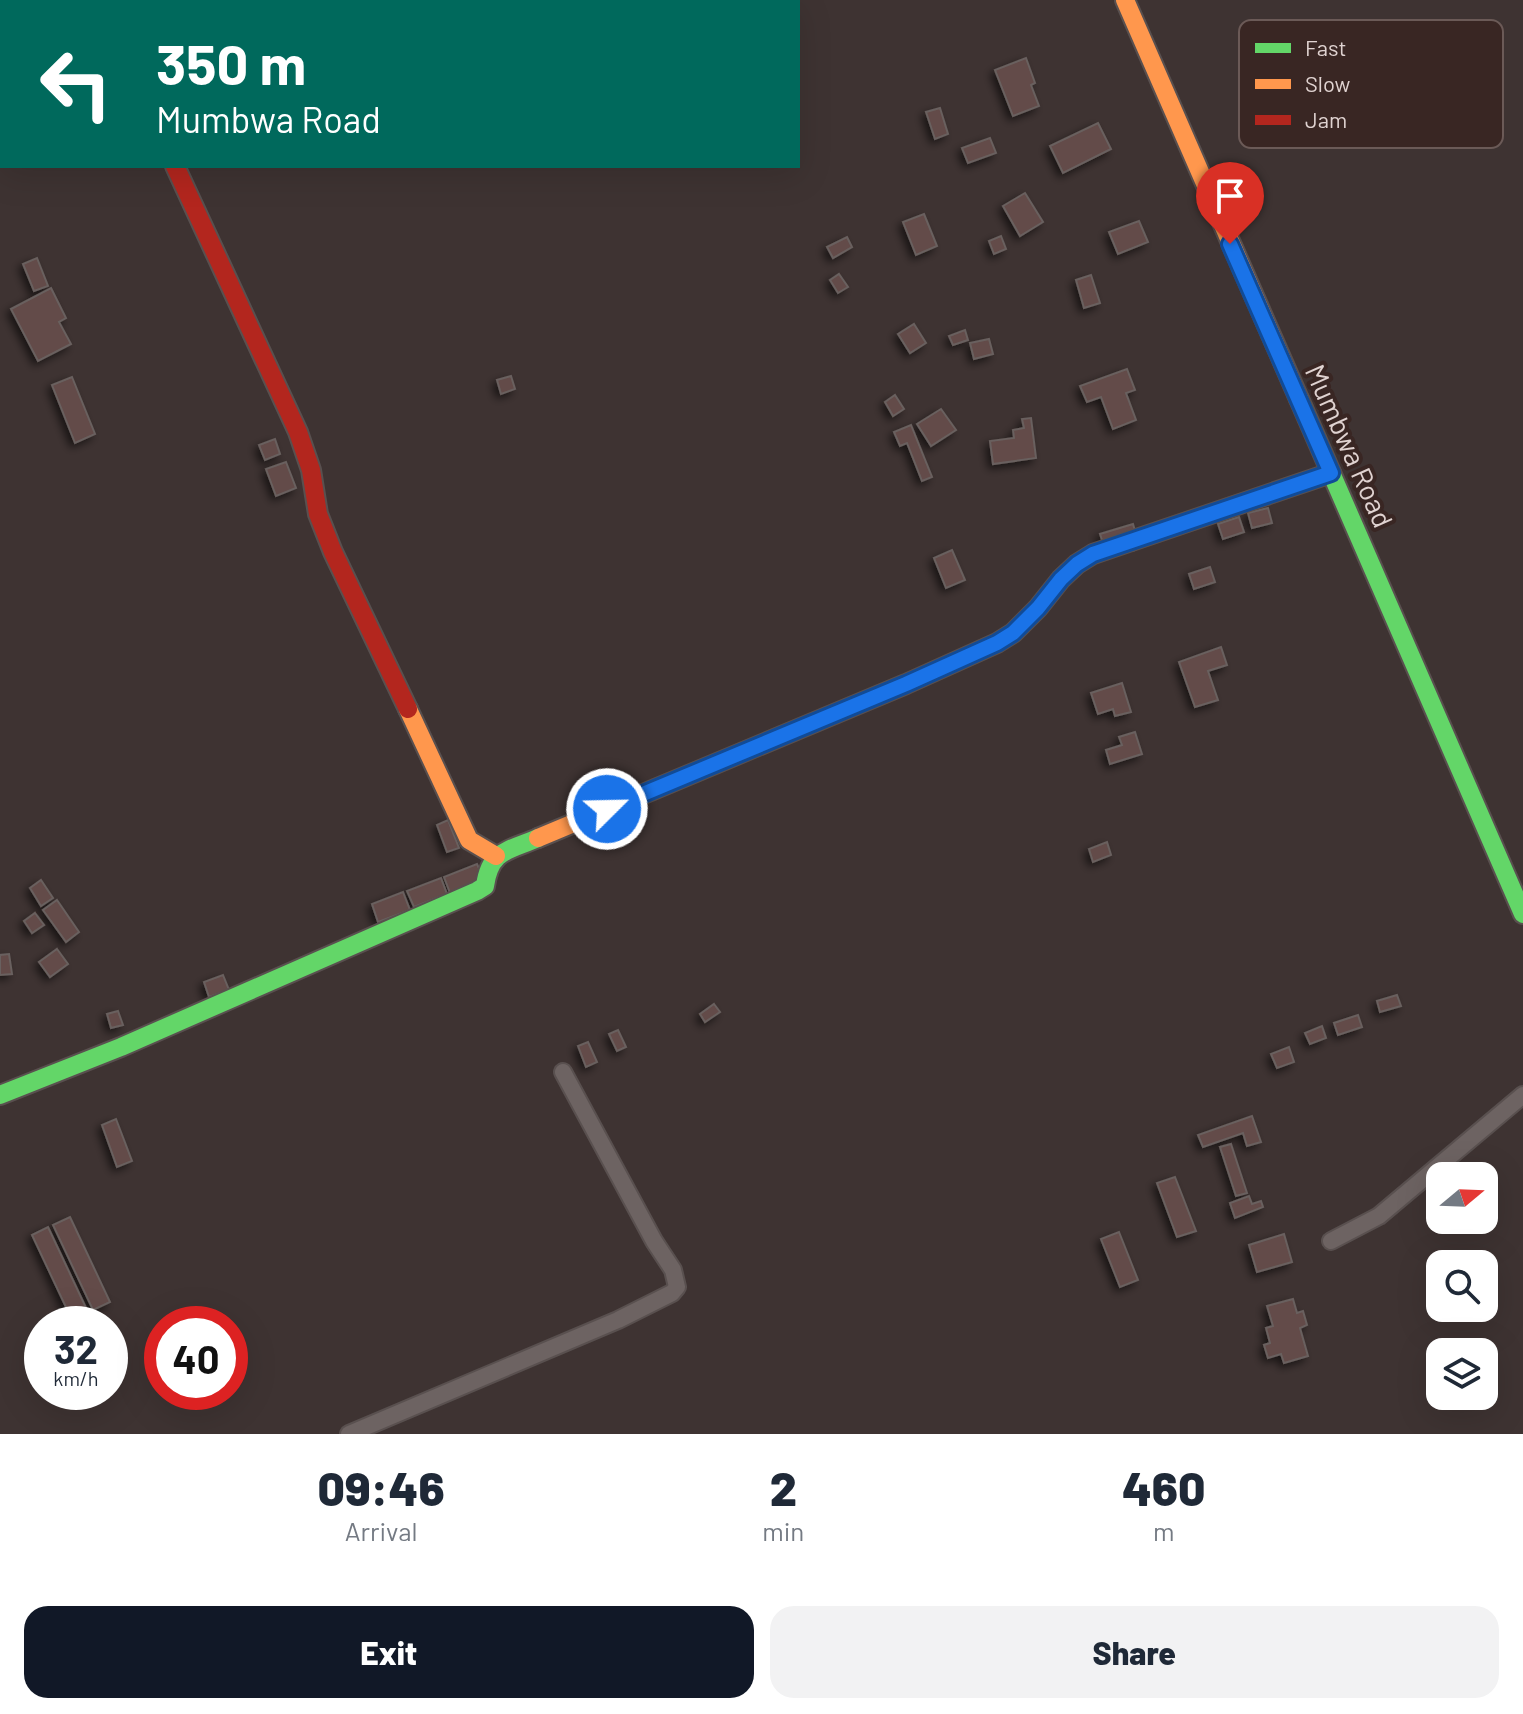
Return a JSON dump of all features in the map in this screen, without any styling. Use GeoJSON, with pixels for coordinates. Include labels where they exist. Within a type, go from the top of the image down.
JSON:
{"type":"FeatureCollection","features":[{"type":"Feature","properties":{"kind":"street","name":"Mumbwa Road"},"geometry":{"type":"LineString","coordinates":[[1125,0],[1523,914]]}},
{"type":"Feature","properties":{"kind":"street"},"geometry":{"type":"LineString","coordinates":[[176,168],[298,432],[311,470],[318,514],[333,552],[469,840],[496,856]]}},
{"type":"Feature","properties":{"kind":"street"},"geometry":{"type":"LineString","coordinates":[[0,1095],[121,1047],[477,891],[485,886],[487,871],[496,856],[997,643],[1019,627],[1077,564],[1093,554],[1331,473]]}},
{"type":"Feature","properties":{"kind":"street"},"geometry":{"type":"LineString","coordinates":[[349,1434],[618,1320],[672,1293],[677,1287],[673,1270],[654,1241],[563,1072]]}},
{"type":"Feature","properties":{"kind":"street"},"geometry":{"type":"LineString","coordinates":[[1331,1241],[1379,1216],[1523,1095]]}},
{"type":"Feature","properties":{"kind":"building"},"geometry":{"type":"Polygon","coordinates":[[[1026,58],[1039,106],[1013,116],[995,70],[1026,58]]]}},
{"type":"Feature","properties":{"kind":"building"},"geometry":{"type":"Polygon","coordinates":[[[940,108],[948,134],[935,139],[926,112],[940,108]]]}},
{"type":"Feature","properties":{"kind":"building"},"geometry":{"type":"Polygon","coordinates":[[[1098,123],[1111,149],[1063,173],[1050,146],[1098,123]]]}},
{"type":"Feature","properties":{"kind":"building"},"geometry":{"type":"Polygon","coordinates":[[[990,138],[996,153],[968,163],[962,148],[990,138]]]}},
{"type":"Feature","properties":{"kind":"building"},"geometry":{"type":"Polygon","coordinates":[[[1025,193],[1043,222],[1020,236],[1003,206],[1025,193]]]}},
{"type":"Feature","properties":{"kind":"building"},"geometry":{"type":"Polygon","coordinates":[[[924,214],[937,246],[916,255],[903,222],[924,214]]]}},
{"type":"Feature","properties":{"kind":"building"},"geometry":{"type":"Polygon","coordinates":[[[1139,221],[1148,242],[1118,254],[1109,232],[1139,221]]]}},
{"type":"Feature","properties":{"kind":"building"},"geometry":{"type":"Polygon","coordinates":[[[1001,236],[1006,249],[994,254],[989,241],[1001,236]]]}},
{"type":"Feature","properties":{"kind":"building"},"geometry":{"type":"Polygon","coordinates":[[[847,237],[852,247],[833,258],[827,247],[847,237]]]}},
{"type":"Feature","properties":{"kind":"building"},"geometry":{"type":"Polygon","coordinates":[[[37,258],[48,286],[34,291],[23,264],[37,258]]]}},
{"type":"Feature","properties":{"kind":"building"},"geometry":{"type":"Polygon","coordinates":[[[839,274],[848,287],[838,293],[830,280],[839,274]]]}},
{"type":"Feature","properties":{"kind":"building"},"geometry":{"type":"Polygon","coordinates":[[[1091,275],[1100,303],[1084,308],[1076,280],[1091,275]]]}},
{"type":"Feature","properties":{"kind":"building"},"geometry":{"type":"Polygon","coordinates":[[[51,288],[66,318],[59,322],[71,344],[38,361],[11,309],[51,288]]]}},
{"type":"Feature","properties":{"kind":"building"},"geometry":{"type":"Polygon","coordinates":[[[914,324],[926,343],[910,353],[898,334],[914,324]]]}},
{"type":"Feature","properties":{"kind":"building"},"geometry":{"type":"Polygon","coordinates":[[[965,330],[968,340],[953,345],[949,336],[965,330]]]}},
{"type":"Feature","properties":{"kind":"building"},"geometry":{"type":"Polygon","coordinates":[[[989,339],[993,354],[974,359],[970,343],[989,339]]]}},
{"type":"Feature","properties":{"kind":"building"},"geometry":{"type":"Polygon","coordinates":[[[1127,369],[1135,390],[1126,393],[1136,420],[1113,429],[1101,397],[1087,402],[1080,386],[1127,369]]]}},
{"type":"Feature","properties":{"kind":"building"},"geometry":{"type":"Polygon","coordinates":[[[511,376],[515,389],[501,394],[497,380],[511,376]]]}},
{"type":"Feature","properties":{"kind":"building"},"geometry":{"type":"Polygon","coordinates":[[[72,377],[95,434],[75,443],[52,385],[72,377]]]}},
{"type":"Feature","properties":{"kind":"building"},"geometry":{"type":"Polygon","coordinates":[[[895,395],[904,409],[893,416],[885,402],[895,395]]]}},
{"type":"Feature","properties":{"kind":"building"},"geometry":{"type":"Polygon","coordinates":[[[941,409],[956,430],[931,446],[917,424],[941,409]]]}},
{"type":"Feature","properties":{"kind":"building"},"geometry":{"type":"Polygon","coordinates":[[[1031,418],[1036,458],[993,464],[990,441],[1014,438],[1013,430],[1024,428],[1022,419],[1031,418]]]}},
{"type":"Feature","properties":{"kind":"building"},"geometry":{"type":"Polygon","coordinates":[[[911,425],[932,477],[922,481],[907,443],[900,446],[894,432],[911,425]]]}},
{"type":"Feature","properties":{"kind":"building"},"geometry":{"type":"Polygon","coordinates":[[[275,439],[280,454],[265,460],[259,445],[275,439]]]}},
{"type":"Feature","properties":{"kind":"building"},"geometry":{"type":"Polygon","coordinates":[[[286,462],[296,488],[276,496],[266,469],[286,462]]]}},
{"type":"Feature","properties":{"kind":"building"},"geometry":{"type":"Polygon","coordinates":[[[1268,508],[1272,523],[1252,528],[1248,513],[1268,508]]]}},
{"type":"Feature","properties":{"kind":"building"},"geometry":{"type":"Polygon","coordinates":[[[1239,517],[1244,532],[1223,539],[1218,524],[1239,517]]]}},
{"type":"Feature","properties":{"kind":"building"},"geometry":{"type":"Polygon","coordinates":[[[1133,524],[1137,538],[1105,549],[1100,534],[1133,524]]]}},
{"type":"Feature","properties":{"kind":"building"},"geometry":{"type":"Polygon","coordinates":[[[952,550],[965,580],[946,588],[934,558],[952,550]]]}},
{"type":"Feature","properties":{"kind":"building"},"geometry":{"type":"Polygon","coordinates":[[[1210,567],[1215,582],[1194,589],[1189,574],[1210,567]]]}},
{"type":"Feature","properties":{"kind":"building"},"geometry":{"type":"Polygon","coordinates":[[[1221,647],[1227,665],[1208,671],[1218,700],[1195,707],[1179,662],[1221,647]]]}},
{"type":"Feature","properties":{"kind":"building"},"geometry":{"type":"Polygon","coordinates":[[[1122,683],[1131,712],[1115,716],[1113,709],[1098,714],[1091,693],[1122,683]]]}},
{"type":"Feature","properties":{"kind":"building"},"geometry":{"type":"Polygon","coordinates":[[[1135,732],[1142,754],[1110,764],[1106,750],[1122,745],[1119,737],[1135,732]]]}},
{"type":"Feature","properties":{"kind":"building"},"geometry":{"type":"Polygon","coordinates":[[[448,820],[459,848],[447,852],[437,825],[448,820]]]}},
{"type":"Feature","properties":{"kind":"building"},"geometry":{"type":"Polygon","coordinates":[[[1107,842],[1111,855],[1093,862],[1089,849],[1107,842]]]}},
{"type":"Feature","properties":{"kind":"building"},"geometry":{"type":"Polygon","coordinates":[[[477,864],[484,880],[450,893],[444,877],[477,864]]]}},
{"type":"Feature","properties":{"kind":"building"},"geometry":{"type":"Polygon","coordinates":[[[441,878],[447,894],[414,907],[407,891],[441,878]]]}},
{"type":"Feature","properties":{"kind":"building"},"geometry":{"type":"Polygon","coordinates":[[[41,880],[53,898],[41,906],[30,888],[41,880]]]}},
{"type":"Feature","properties":{"kind":"building"},"geometry":{"type":"Polygon","coordinates":[[[403,892],[410,910],[378,922],[372,904],[403,892]]]}},
{"type":"Feature","properties":{"kind":"building"},"geometry":{"type":"Polygon","coordinates":[[[57,900],[79,932],[66,942],[43,910],[57,900]]]}},
{"type":"Feature","properties":{"kind":"building"},"geometry":{"type":"Polygon","coordinates":[[[35,913],[44,925],[32,933],[24,921],[35,913]]]}},
{"type":"Feature","properties":{"kind":"building"},"geometry":{"type":"Polygon","coordinates":[[[57,949],[68,964],[50,977],[39,962],[57,949]]]}},
{"type":"Feature","properties":{"kind":"building"},"geometry":{"type":"Polygon","coordinates":[[[9,954],[12,974],[0,975],[0,955],[9,954]]]}},
{"type":"Feature","properties":{"kind":"building"},"geometry":{"type":"Polygon","coordinates":[[[223,975],[229,990],[209,997],[204,982],[223,975]]]}},
{"type":"Feature","properties":{"kind":"building"},"geometry":{"type":"Polygon","coordinates":[[[1397,995],[1401,1006],[1380,1012],[1377,1001],[1397,995]]]}},
{"type":"Feature","properties":{"kind":"building"},"geometry":{"type":"Polygon","coordinates":[[[714,1004],[720,1012],[705,1022],[700,1014],[714,1004]]]}},
{"type":"Feature","properties":{"kind":"building"},"geometry":{"type":"Polygon","coordinates":[[[118,1011],[123,1025],[111,1028],[107,1014],[118,1011]]]}},
{"type":"Feature","properties":{"kind":"building"},"geometry":{"type":"Polygon","coordinates":[[[1358,1015],[1362,1027],[1338,1035],[1334,1023],[1358,1015]]]}},
{"type":"Feature","properties":{"kind":"building"},"geometry":{"type":"Polygon","coordinates":[[[1322,1026],[1326,1038],[1310,1044],[1305,1033],[1322,1026]]]}},
{"type":"Feature","properties":{"kind":"building"},"geometry":{"type":"Polygon","coordinates":[[[618,1030],[626,1047],[617,1051],[609,1034],[618,1030]]]}},
{"type":"Feature","properties":{"kind":"building"},"geometry":{"type":"Polygon","coordinates":[[[588,1042],[597,1062],[586,1067],[578,1046],[588,1042]]]}},
{"type":"Feature","properties":{"kind":"building"},"geometry":{"type":"Polygon","coordinates":[[[1289,1047],[1294,1062],[1277,1068],[1271,1054],[1289,1047]]]}},
{"type":"Feature","properties":{"kind":"building"},"geometry":{"type":"Polygon","coordinates":[[[1252,1116],[1261,1142],[1247,1146],[1243,1133],[1203,1147],[1198,1135],[1252,1116]]]}},
{"type":"Feature","properties":{"kind":"building"},"geometry":{"type":"Polygon","coordinates":[[[116,1119],[132,1161],[117,1167],[102,1125],[116,1119]]]}},
{"type":"Feature","properties":{"kind":"building"},"geometry":{"type":"Polygon","coordinates":[[[1231,1144],[1247,1193],[1236,1196],[1220,1147],[1231,1144]]]}},
{"type":"Feature","properties":{"kind":"building"},"geometry":{"type":"Polygon","coordinates":[[[1175,1177],[1196,1231],[1177,1237],[1157,1183],[1175,1177]]]}},
{"type":"Feature","properties":{"kind":"building"},"geometry":{"type":"Polygon","coordinates":[[[1249,1196],[1252,1204],[1261,1201],[1263,1207],[1235,1218],[1230,1203],[1249,1196]]]}},
{"type":"Feature","properties":{"kind":"building"},"geometry":{"type":"Polygon","coordinates":[[[70,1217],[110,1302],[91,1306],[53,1225],[70,1217]]]}},
{"type":"Feature","properties":{"kind":"building"},"geometry":{"type":"Polygon","coordinates":[[[48,1227],[85,1306],[65,1306],[32,1235],[48,1227]]]}},
{"type":"Feature","properties":{"kind":"building"},"geometry":{"type":"Polygon","coordinates":[[[1119,1232],[1138,1280],[1120,1287],[1101,1239],[1119,1232]]]}},
{"type":"Feature","properties":{"kind":"building"},"geometry":{"type":"Polygon","coordinates":[[[1284,1234],[1292,1262],[1257,1272],[1249,1245],[1284,1234]]]}},
{"type":"Feature","properties":{"kind":"building"},"geometry":{"type":"Polygon","coordinates":[[[1293,1299],[1297,1313],[1303,1311],[1307,1325],[1300,1328],[1308,1356],[1284,1363],[1281,1354],[1268,1358],[1264,1345],[1270,1343],[1266,1328],[1273,1326],[1267,1306],[1293,1299]]]}},
{"type":"Feature","properties":{"kind":"traffic: fast"},"geometry":{"type":"LineString","coordinates":[[1299,399],[1523,914]]}},
{"type":"Feature","properties":{"kind":"traffic: fast"},"geometry":{"type":"LineString","coordinates":[[0,1095],[121,1047],[477,891],[485,886],[487,874],[496,858],[509,849],[538,838]]}},
{"type":"Feature","properties":{"kind":"traffic: slow"},"geometry":{"type":"LineString","coordinates":[[1125,0],[1299,399]]}},
{"type":"Feature","properties":{"kind":"traffic: slow"},"geometry":{"type":"LineString","coordinates":[[538,838],[997,643],[1013,633],[1077,564],[1093,554],[1131,541]]}},
{"type":"Feature","properties":{"kind":"traffic: slow"},"geometry":{"type":"LineString","coordinates":[[408,709],[469,840],[496,856]]}},
{"type":"Feature","properties":{"kind":"traffic: jam"},"geometry":{"type":"LineString","coordinates":[[176,168],[298,432],[311,470],[318,514],[333,552],[408,709]]}},
{"type":"Feature","properties":{"kind":"traffic: jam"},"geometry":{"type":"LineString","coordinates":[[1131,541],[1331,473]]}},
{"type":"Feature","properties":{"kind":"route"},"geometry":{"type":"LineString","coordinates":[[607,809],[997,643],[1013,633],[1061,579],[1093,554],[1331,473],[1230,244]]}}]}
